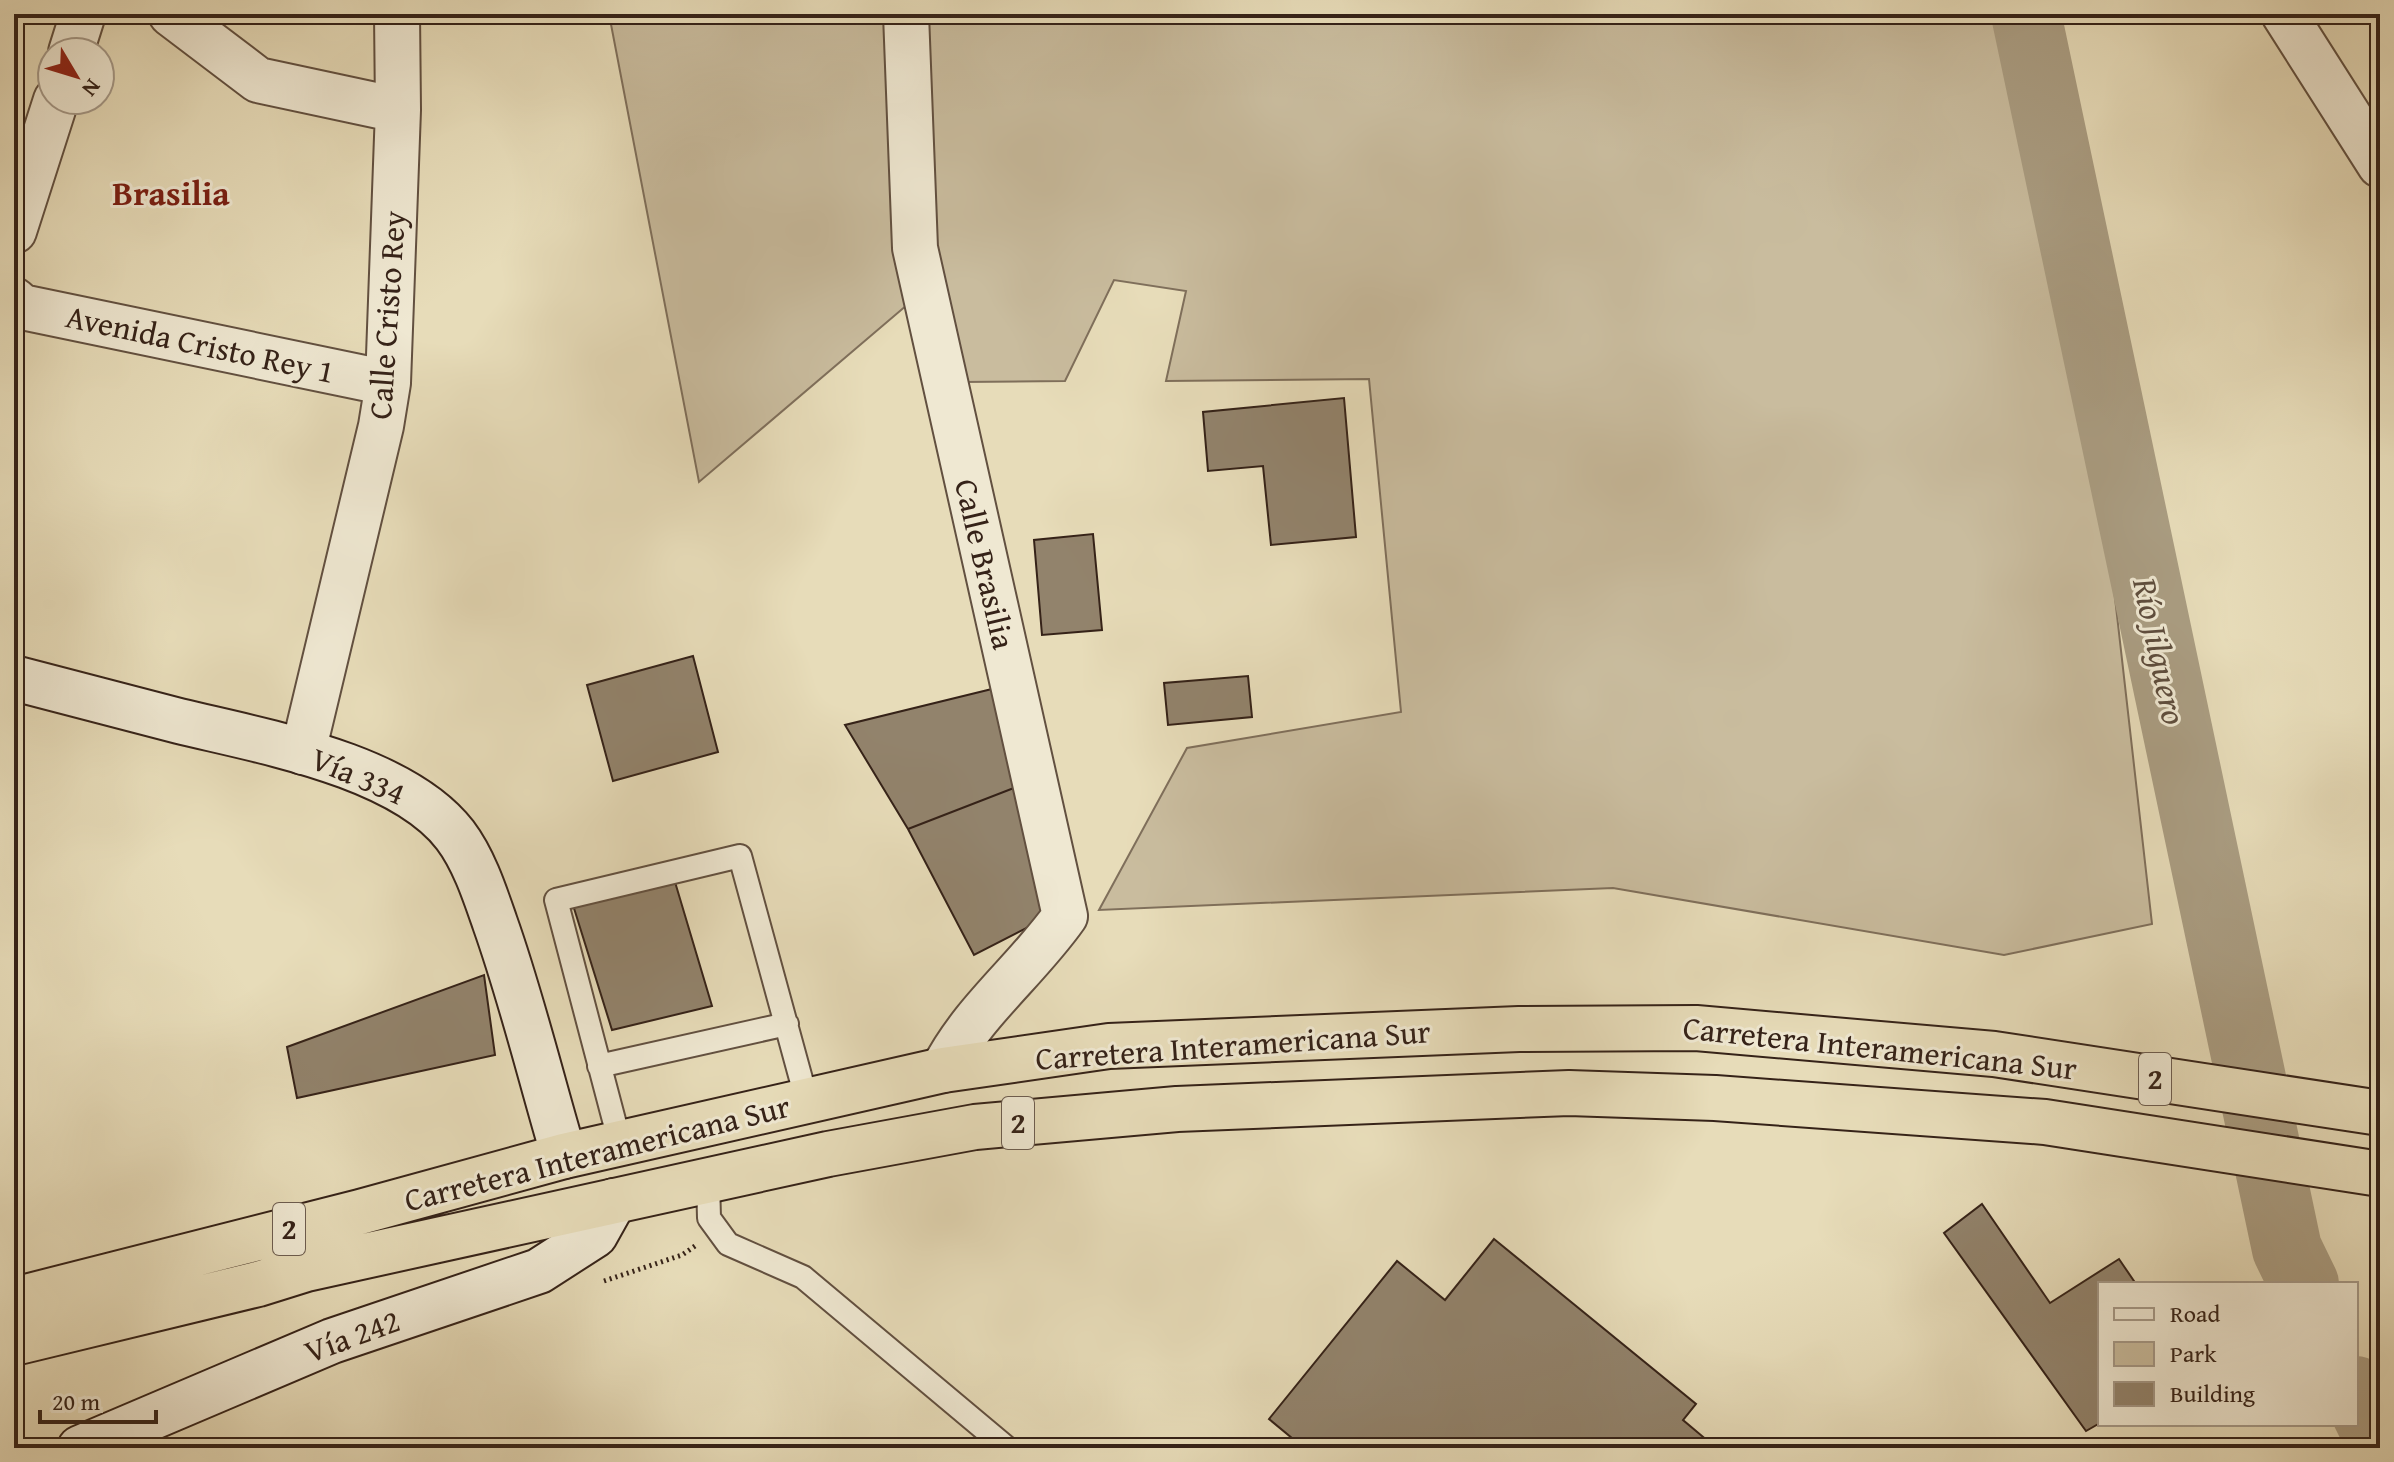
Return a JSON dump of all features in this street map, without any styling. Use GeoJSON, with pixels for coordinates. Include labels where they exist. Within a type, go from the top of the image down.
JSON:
{"type":"FeatureCollection","features":[{"type":"Feature","properties":{"kind":"highway","name":"Carretera Interamericana Sur"},"geometry":{"type":"LineString","coordinates":[[14,1300],[620,1143],[943,1070],[1109,1046],[1519,1029],[1696,1028],[1994,1054],[2380,1113]]}},
{"type":"Feature","properties":{"kind":"highway"},"geometry":{"type":"LineString","coordinates":[[708,1180],[723,1164],[742,1154],[948,1086],[1070,1051]]}},
{"type":"Feature","properties":{"kind":"highway","name":"Carretera Interamericana Sur"},"geometry":{"type":"LineString","coordinates":[[14,1343],[258,1284],[306,1269],[828,1154],[975,1127],[1177,1109],[1569,1093],[1715,1098],[2045,1122],[2370,1172]]}},
{"type":"Feature","properties":{"kind":"highway"},"geometry":{"type":"LineString","coordinates":[[397,1249],[458,1225],[528,1185],[564,1156],[662,1190]]}},
{"type":"Feature","properties":{"kind":"street"},"geometry":{"type":"LineString","coordinates":[[76,36],[83,14]]}},
{"type":"Feature","properties":{"kind":"street"},"geometry":{"type":"LineString","coordinates":[[171,14],[258,80],[398,110]]}},
{"type":"Feature","properties":{"kind":"street","name":"Calle Cristo Rey"},"geometry":{"type":"LineString","coordinates":[[303,752],[381,426],[388,383],[398,110],[397,14]]}},
{"type":"Feature","properties":{"kind":"street","name":"Calle Brasilia"},"geometry":{"type":"LineString","coordinates":[[906,14],[915,248],[1065,916],[1047,941],[968,1029],[943,1070]]}},
{"type":"Feature","properties":{"kind":"street"},"geometry":{"type":"LineString","coordinates":[[2284,14],[2380,165]]}},
{"type":"Feature","properties":{"kind":"street"},"geometry":{"type":"LineString","coordinates":[[14,231],[51,116]]}},
{"type":"Feature","properties":{"kind":"street","name":"Avenida Cristo Rey 1"},"geometry":{"type":"LineString","coordinates":[[14,300],[22,307],[388,383]]}},
{"type":"Feature","properties":{"kind":"street","name":"Vía 334"},"geometry":{"type":"LineString","coordinates":[[14,678],[303,752],[407,793],[437,815],[456,836],[485,896],[506,953],[564,1156]]}},
{"type":"Feature","properties":{"kind":"street","name":"Vía 242"},"geometry":{"type":"LineString","coordinates":[[80,1448],[332,1341],[539,1271],[595,1235],[614,1201]]}},
{"type":"Feature","properties":{"kind":"lane"},"geometry":{"type":"LineString","coordinates":[[620,1143],[556,900],[740,856],[807,1101]]}},
{"type":"Feature","properties":{"kind":"lane"},"geometry":{"type":"LineString","coordinates":[[599,1066],[787,1024]]}},
{"type":"Feature","properties":{"kind":"lane"},"geometry":{"type":"LineString","coordinates":[[708,1180],[709,1218],[728,1244],[803,1277],[1007,1448]]}},
{"type":"Feature","properties":{"kind":"path"},"geometry":{"type":"LineString","coordinates":[[594,1283],[682,1255],[717,1229]]}},
{"type":"Feature","properties":{"kind":"green space"},"geometry":{"type":"Polygon","coordinates":[[[609,14],[2026,14],[2075,245],[2152,924],[2004,955],[1613,888],[1099,910],[1187,748],[1401,712],[1369,379],[1166,381],[1186,291],[1114,280],[1065,381],[964,382],[941,276],[699,482],[609,14]]]}},
{"type":"Feature","properties":{"kind":"building"},"geometry":{"type":"Polygon","coordinates":[[[1344,398],[1356,537],[1271,545],[1263,466],[1208,471],[1203,412],[1344,398]]]}},
{"type":"Feature","properties":{"kind":"building"},"geometry":{"type":"Polygon","coordinates":[[[1093,534],[1102,630],[1042,635],[1034,540],[1093,534]]]}},
{"type":"Feature","properties":{"kind":"building"},"geometry":{"type":"Polygon","coordinates":[[[693,656],[718,752],[613,781],[587,685],[693,656]]]}},
{"type":"Feature","properties":{"kind":"building"},"geometry":{"type":"Polygon","coordinates":[[[1248,676],[1252,717],[1168,725],[1164,683],[1248,676]]]}},
{"type":"Feature","properties":{"kind":"building"},"geometry":{"type":"Polygon","coordinates":[[[996,688],[1019,786],[908,829],[845,725],[996,688]]]}},
{"type":"Feature","properties":{"kind":"building"},"geometry":{"type":"Polygon","coordinates":[[[1019,786],[1050,916],[974,955],[908,829],[1019,786]]]}},
{"type":"Feature","properties":{"kind":"building"},"geometry":{"type":"Polygon","coordinates":[[[675,882],[712,1006],[612,1030],[573,905],[675,882]]]}},
{"type":"Feature","properties":{"kind":"building"},"geometry":{"type":"Polygon","coordinates":[[[484,975],[495,1055],[297,1098],[287,1047],[484,975]]]}},
{"type":"Feature","properties":{"kind":"building"},"geometry":{"type":"Polygon","coordinates":[[[1982,1204],[2050,1303],[2119,1259],[2135,1282],[2098,1282],[2098,1424],[2086,1431],[1944,1233],[1982,1204]]]}},
{"type":"Feature","properties":{"kind":"building"},"geometry":{"type":"Polygon","coordinates":[[[1494,1239],[1696,1404],[1683,1420],[1708,1441],[1702,1448],[1304,1448],[1269,1419],[1397,1261],[1445,1300],[1494,1239]]]}},
{"type":"Feature","properties":{"kind":"waterway","name":"Río Jilguero"},"geometry":{"type":"LineString","coordinates":[[2026,14],[2287,1249],[2303,1282]]}},
{"type":"Feature","properties":{"kind":"waterway","name":"Río Jilguero"},"geometry":{"type":"LineString","coordinates":[[2358,1395],[2380,1440]]}},
{"type":"Feature","properties":{"kind":"district","name":"Brasilia"},"geometry":{"type":"Point","coordinates":[171,193]}}]}
